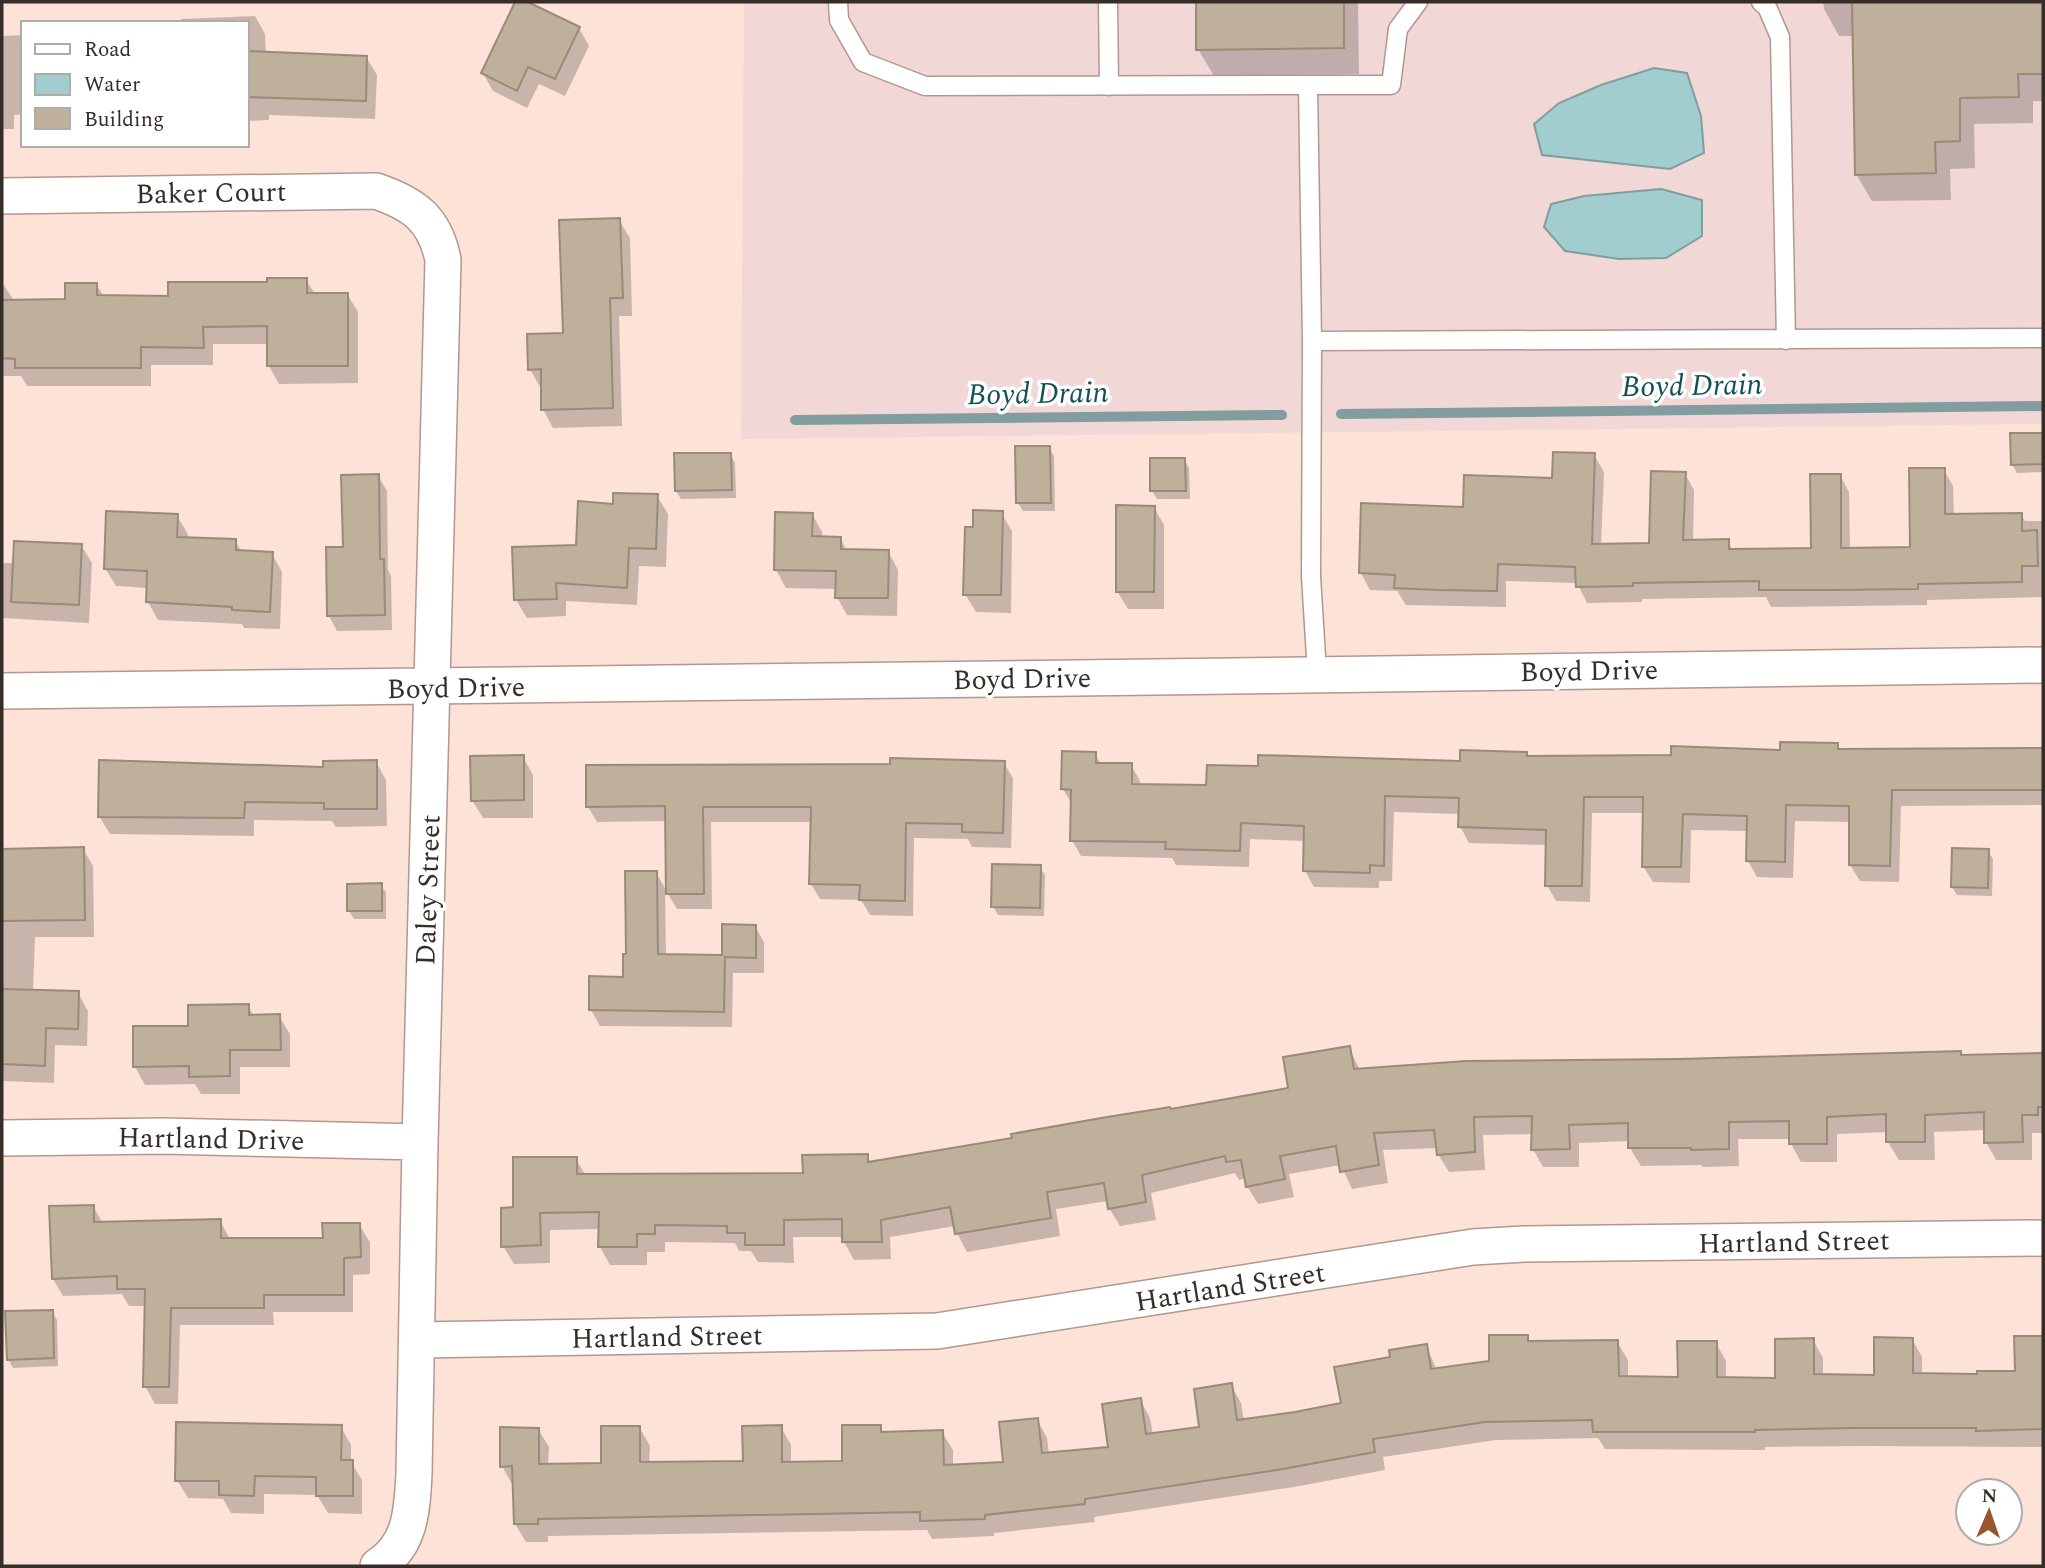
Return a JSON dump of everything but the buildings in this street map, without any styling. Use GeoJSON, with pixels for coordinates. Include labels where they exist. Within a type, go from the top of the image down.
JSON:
{"type":"FeatureCollection","features":[{"type":"Feature","properties":{"kind":"street","name":"Baker Court"},"geometry":{"type":"LineString","coordinates":[[2,195],[376,191],[397,198],[416,209]]}},
{"type":"Feature","properties":{"kind":"street","name":"Daley Street"},"geometry":{"type":"LineString","coordinates":[[377,1566],[391,1558],[402,1541],[411,1511],[417,1339],[443,260],[439,239],[416,209]]}},
{"type":"Feature","properties":{"kind":"street","name":"Boyd Drive"},"geometry":{"type":"LineString","coordinates":[[2,691],[432,688],[1317,673],[2043,665]]}},
{"type":"Feature","properties":{"kind":"street","name":"Hartland Drive"},"geometry":{"type":"LineString","coordinates":[[2,1138],[163,1136],[420,1142]]}},
{"type":"Feature","properties":{"kind":"street","name":"Hartland Street"},"geometry":{"type":"LineString","coordinates":[[417,1339],[937,1331],[1473,1247],[1524,1244],[2043,1238]]}},
{"type":"Feature","properties":{"kind":"lane"},"geometry":{"type":"LineString","coordinates":[[838,2],[839,20],[863,62],[925,86],[1391,85],[1398,29],[1418,2]]}},
{"type":"Feature","properties":{"kind":"lane"},"geometry":{"type":"LineString","coordinates":[[1108,2],[1110,86]]}},
{"type":"Feature","properties":{"kind":"lane"},"geometry":{"type":"LineString","coordinates":[[1761,2],[1767,7],[1780,37],[1786,340]]}},
{"type":"Feature","properties":{"kind":"lane"},"geometry":{"type":"LineString","coordinates":[[1308,85],[1312,341],[1311,576],[1317,673]]}},
{"type":"Feature","properties":{"kind":"lane"},"geometry":{"type":"LineString","coordinates":[[1312,341],[2043,338]]}},
{"type":"Feature","properties":{"kind":"shaded area"},"geometry":{"type":"Polygon","coordinates":[[[744,2],[2043,2],[2043,424],[741,439],[744,2]]]}},
{"type":"Feature","properties":{"kind":"water"},"geometry":{"type":"Polygon","coordinates":[[[1654,68],[1687,73],[1701,116],[1704,153],[1670,169],[1542,155],[1534,124],[1559,103],[1601,85],[1654,68]]]}},
{"type":"Feature","properties":{"kind":"water"},"geometry":{"type":"Polygon","coordinates":[[[1661,189],[1702,200],[1702,236],[1666,258],[1619,259],[1565,251],[1544,227],[1551,204],[1584,196],[1661,189]]]}},
{"type":"Feature","properties":{"kind":"waterway","name":"Boyd Drain"},"geometry":{"type":"LineString","coordinates":[[1341,414],[2043,406]]}},
{"type":"Feature","properties":{"kind":"waterway","name":"Boyd Drain"},"geometry":{"type":"LineString","coordinates":[[795,420],[1282,415]]}}]}
